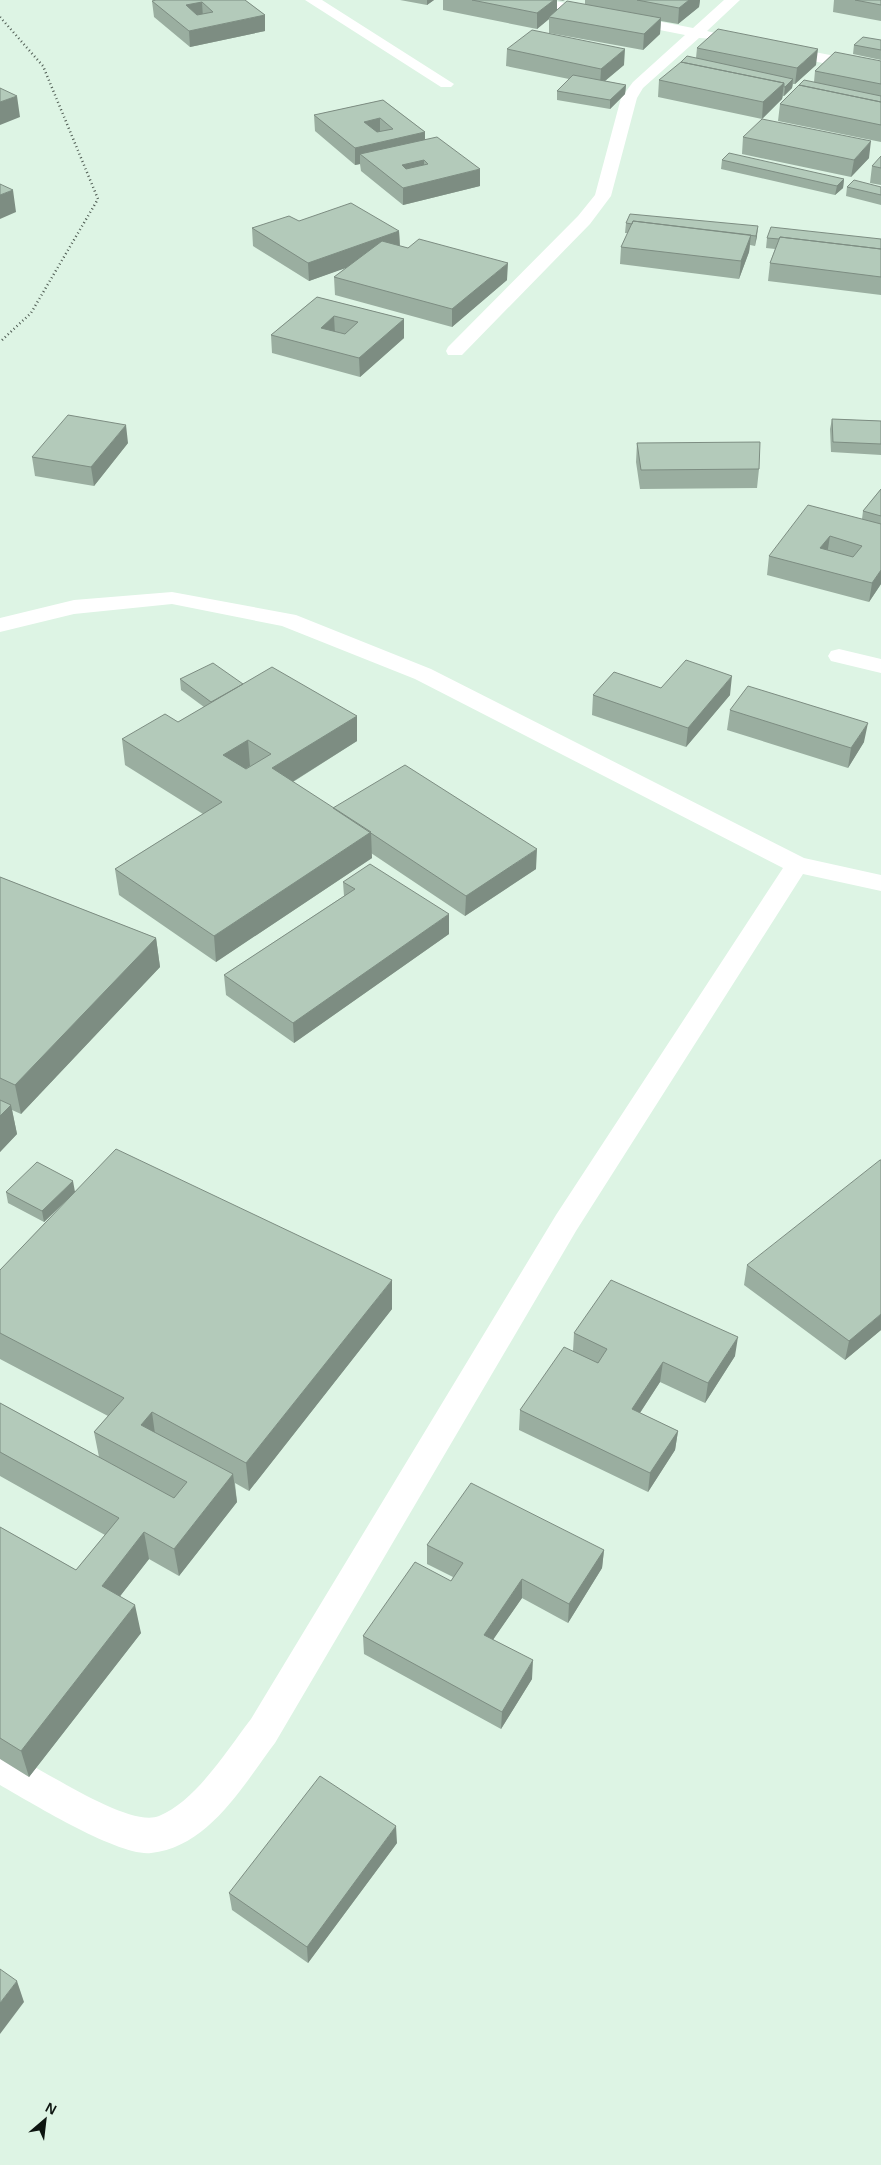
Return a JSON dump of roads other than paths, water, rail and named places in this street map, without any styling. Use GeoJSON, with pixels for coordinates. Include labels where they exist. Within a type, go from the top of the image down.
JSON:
{"type":"FeatureCollection","features":[{"type":"Feature","properties":{"kind":"street"},"geometry":{"type":"LineString","coordinates":[[312,0],[446,84]]}},
{"type":"Feature","properties":{"kind":"street"},"geometry":{"type":"LineString","coordinates":[[528,0],[726,39]]}},
{"type":"Feature","properties":{"kind":"street"},"geometry":{"type":"LineString","coordinates":[[455,351],[589,214],[603,196],[629,98],[638,85],[733,0]]}},
{"type":"Feature","properties":{"kind":"street"},"geometry":{"type":"LineString","coordinates":[[764,46],[881,70]]}},
{"type":"Feature","properties":{"kind":"street"},"geometry":{"type":"LineString","coordinates":[[0,626],[74,607],[172,598],[288,620],[422,674],[798,865],[881,883]]}},
{"type":"Feature","properties":{"kind":"street"},"geometry":{"type":"LineString","coordinates":[[840,656],[881,666]]}},
{"type":"Feature","properties":{"kind":"street"},"geometry":{"type":"LineString","coordinates":[[0,1766],[120,1831],[150,1837],[174,1829],[210,1800],[263,1731],[566,1223],[798,865]]}},
{"type":"Feature","properties":{"kind":"railway"},"geometry":{"type":"LineString","coordinates":[[0,17],[43,66],[98,199],[31,313],[0,342]]}}]}
